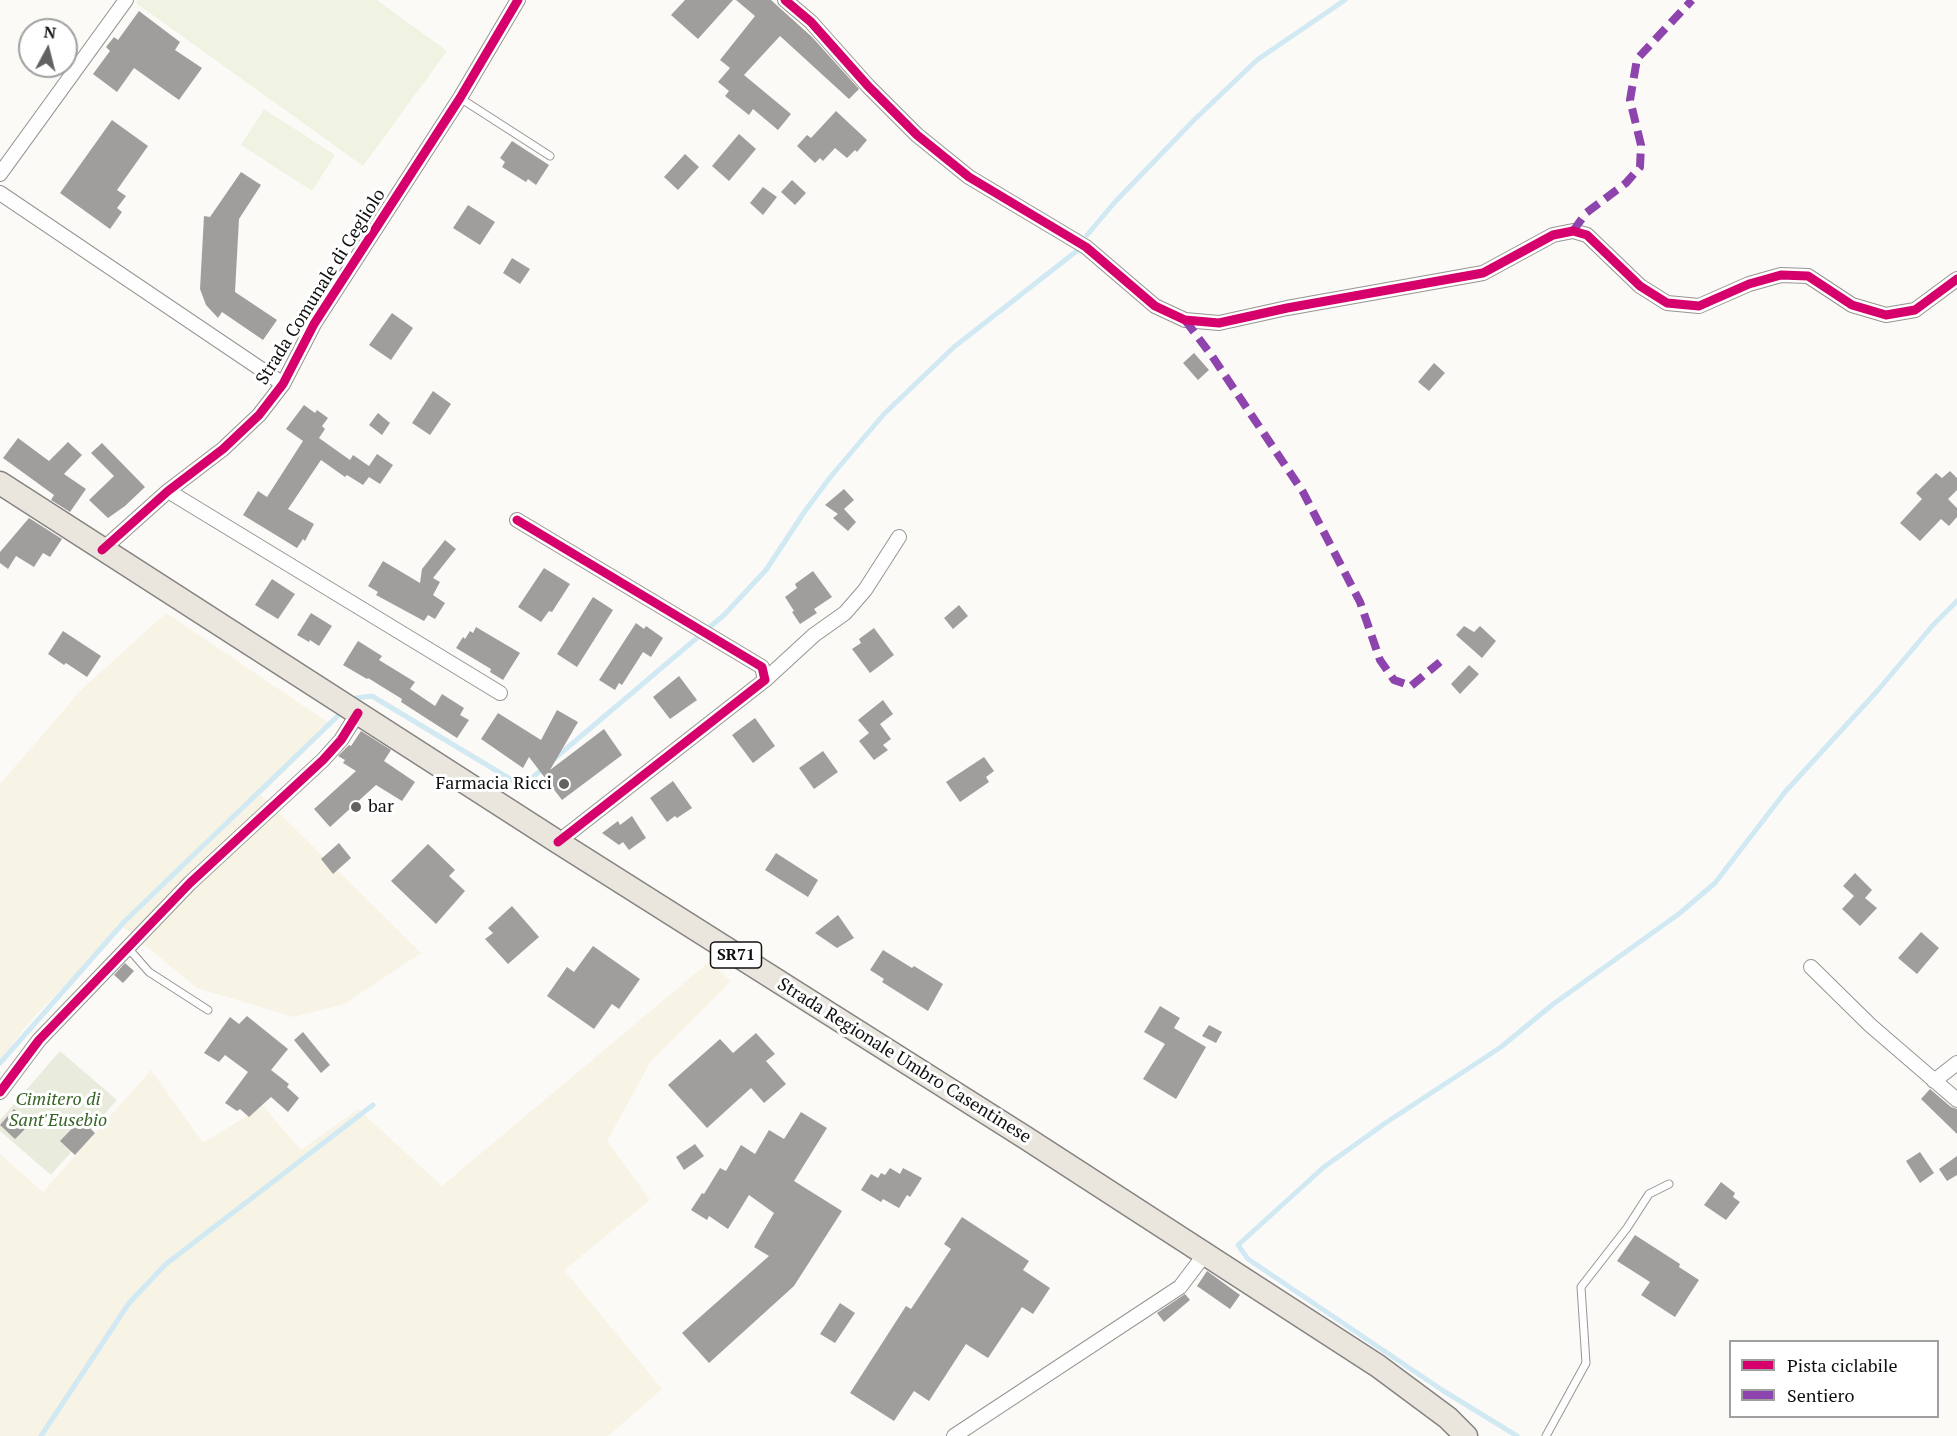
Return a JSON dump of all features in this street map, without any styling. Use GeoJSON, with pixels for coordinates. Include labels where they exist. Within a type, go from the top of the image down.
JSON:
{"type":"FeatureCollection","features":[{"type":"Feature","properties":{"kind":"main road","name":"Strada Regionale Umbro Casentinese"},"geometry":{"type":"LineString","coordinates":[[0,483],[558,842],[1026,1138],[1378,1366],[1448,1418],[1466,1436]]}},
{"type":"Feature","properties":{"kind":"street"},"geometry":{"type":"LineString","coordinates":[[0,174],[126,0]]}},
{"type":"Feature","properties":{"kind":"street","name":"Strada Comunale di Cegliolo"},"geometry":{"type":"LineString","coordinates":[[102,550],[168,491],[223,449],[259,415],[283,384],[314,324],[460,98],[518,0]]}},
{"type":"Feature","properties":{"kind":"street"},"geometry":{"type":"LineString","coordinates":[[785,0],[811,22],[868,86],[917,135],[969,177],[1086,247],[1155,306],[1185,320],[1220,323],[1287,308],[1483,273],[1553,235],[1573,231],[1587,236],[1640,286],[1667,303],[1699,306],[1749,284],[1781,275],[1808,276],[1852,305],[1886,315],[1915,310],[1957,279]]}},
{"type":"Feature","properties":{"kind":"street"},"geometry":{"type":"LineString","coordinates":[[0,193],[283,384]]}},
{"type":"Feature","properties":{"kind":"street"},"geometry":{"type":"LineString","coordinates":[[168,491],[500,693]]}},
{"type":"Feature","properties":{"kind":"street"},"geometry":{"type":"LineString","coordinates":[[517,520],[762,667],[765,680]]}},
{"type":"Feature","properties":{"kind":"street"},"geometry":{"type":"LineString","coordinates":[[558,842],[765,680],[814,635],[845,613],[865,590],[899,537]]}},
{"type":"Feature","properties":{"kind":"street"},"geometry":{"type":"LineString","coordinates":[[0,1092],[39,1040],[190,884],[323,760],[341,740],[358,713]]}},
{"type":"Feature","properties":{"kind":"street"},"geometry":{"type":"LineString","coordinates":[[1811,967],[1870,1024],[1957,1100]]}},
{"type":"Feature","properties":{"kind":"street"},"geometry":{"type":"LineString","coordinates":[[1934,1081],[1957,1063]]}},
{"type":"Feature","properties":{"kind":"street"},"geometry":{"type":"LineString","coordinates":[[954,1436],[1180,1287],[1205,1254]]}},
{"type":"Feature","properties":{"kind":"lane"},"geometry":{"type":"LineString","coordinates":[[460,98],[549,156]]}},
{"type":"Feature","properties":{"kind":"lane"},"geometry":{"type":"LineString","coordinates":[[128,948],[149,972],[208,1010]]}},
{"type":"Feature","properties":{"kind":"lane"},"geometry":{"type":"LineString","coordinates":[[1546,1436],[1586,1363],[1581,1287],[1627,1228],[1649,1194],[1669,1184]]}},
{"type":"Feature","properties":{"kind":"shaded area"},"geometry":{"type":"Polygon","coordinates":[[[166,613],[332,725],[261,795],[421,953],[344,1004],[294,1017],[197,988],[123,927],[30,1021],[0,1060],[0,784],[81,690],[166,613]]]}},
{"type":"Feature","properties":{"kind":"shaded area"},"geometry":{"type":"Polygon","coordinates":[[[709,962],[731,981],[651,1061],[607,1141],[650,1200],[564,1270],[662,1389],[608,1436],[0,1436],[0,1154],[43,1192],[151,1070],[203,1143],[263,1106],[301,1150],[358,1109],[442,1186],[709,962]]]}},
{"type":"Feature","properties":{"kind":"green space"},"geometry":{"type":"Polygon","coordinates":[[[138,0],[377,0],[447,51],[363,166],[136,3],[138,0]]]}},
{"type":"Feature","properties":{"kind":"green space"},"geometry":{"type":"Polygon","coordinates":[[[264,109],[335,155],[312,191],[241,145],[264,109]]]}},
{"type":"Feature","properties":{"kind":"green space","name":"Cimitero di Sant'Eusebio"},"geometry":{"type":"Polygon","coordinates":[[[60,1051],[117,1100],[51,1175],[0,1131],[0,1120],[60,1051]]]}},
{"type":"Feature","properties":{"kind":"building"},"geometry":{"type":"Polygon","coordinates":[[[685,0],[733,0],[698,39],[671,15],[685,0]]]}},
{"type":"Feature","properties":{"kind":"building"},"geometry":{"type":"Polygon","coordinates":[[[736,0],[771,0],[812,37],[859,89],[849,99],[780,36],[744,75],[791,114],[778,130],[753,109],[749,115],[725,96],[729,91],[718,82],[730,68],[720,60],[755,16],[736,0]]]}},
{"type":"Feature","properties":{"kind":"building"},"geometry":{"type":"Polygon","coordinates":[[[139,11],[180,42],[175,50],[202,68],[179,100],[134,68],[117,92],[93,74],[110,51],[106,47],[114,37],[118,40],[139,11]]]}},
{"type":"Feature","properties":{"kind":"building"},"geometry":{"type":"Polygon","coordinates":[[[836,111],[867,140],[857,152],[855,150],[847,158],[835,148],[823,161],[820,158],[815,163],[797,146],[807,135],[811,138],[836,111]]]}},
{"type":"Feature","properties":{"kind":"building"},"geometry":{"type":"Polygon","coordinates":[[[112,120],[148,146],[117,190],[126,196],[117,208],[122,212],[110,229],[60,193],[112,120]]]}},
{"type":"Feature","properties":{"kind":"building"},"geometry":{"type":"Polygon","coordinates":[[[739,134],[756,149],[729,181],[712,166],[739,134]]]}},
{"type":"Feature","properties":{"kind":"building"},"geometry":{"type":"Polygon","coordinates":[[[512,141],[549,165],[536,185],[528,179],[526,182],[502,167],[505,162],[500,158],[512,141]]]}},
{"type":"Feature","properties":{"kind":"building"},"geometry":{"type":"Polygon","coordinates":[[[685,154],[699,167],[678,190],[664,177],[685,154]]]}},
{"type":"Feature","properties":{"kind":"building"},"geometry":{"type":"Polygon","coordinates":[[[241,172],[261,185],[239,219],[235,292],[277,320],[263,340],[222,312],[218,318],[206,305],[200,289],[204,216],[210,217],[241,172]]]}},
{"type":"Feature","properties":{"kind":"building"},"geometry":{"type":"Polygon","coordinates":[[[792,180],[806,193],[795,205],[781,192],[792,180]]]}},
{"type":"Feature","properties":{"kind":"building"},"geometry":{"type":"Polygon","coordinates":[[[763,187],[777,197],[763,215],[750,203],[763,187]]]}},
{"type":"Feature","properties":{"kind":"building"},"geometry":{"type":"Polygon","coordinates":[[[468,205],[495,222],[480,245],[453,228],[468,205]]]}},
{"type":"Feature","properties":{"kind":"building"},"geometry":{"type":"Polygon","coordinates":[[[512,258],[530,269],[520,284],[503,273],[512,258]]]}},
{"type":"Feature","properties":{"kind":"building"},"geometry":{"type":"Polygon","coordinates":[[[392,313],[413,328],[391,360],[369,345],[392,313]]]}},
{"type":"Feature","properties":{"kind":"building"},"geometry":{"type":"Polygon","coordinates":[[[1194,353],[1209,370],[1198,380],[1183,363],[1194,353]]]}},
{"type":"Feature","properties":{"kind":"building"},"geometry":{"type":"Polygon","coordinates":[[[1434,363],[1445,373],[1429,391],[1418,382],[1434,363]]]}},
{"type":"Feature","properties":{"kind":"building"},"geometry":{"type":"Polygon","coordinates":[[[433,391],[451,404],[430,435],[412,423],[433,391]]]}},
{"type":"Feature","properties":{"kind":"building"},"geometry":{"type":"Polygon","coordinates":[[[304,405],[328,418],[322,426],[325,429],[319,438],[350,460],[353,455],[369,466],[377,454],[393,465],[380,484],[369,477],[363,485],[347,475],[345,477],[321,460],[288,509],[314,524],[305,541],[303,539],[297,548],[243,515],[258,491],[267,497],[303,441],[286,429],[304,405]]]}},
{"type":"Feature","properties":{"kind":"building"},"geometry":{"type":"Polygon","coordinates":[[[378,413],[390,423],[382,435],[369,425],[378,413]]]}},
{"type":"Feature","properties":{"kind":"building"},"geometry":{"type":"Polygon","coordinates":[[[18,438],[49,461],[68,442],[82,455],[64,474],[86,489],[70,512],[51,500],[54,495],[3,458],[18,438]]]}},
{"type":"Feature","properties":{"kind":"building"},"geometry":{"type":"Polygon","coordinates":[[[102,443],[145,487],[108,518],[89,500],[114,476],[91,453],[102,443]]]}},
{"type":"Feature","properties":{"kind":"building"},"geometry":{"type":"Polygon","coordinates":[[[1950,471],[1957,478],[1957,490],[1948,499],[1957,508],[1957,517],[1949,526],[1941,519],[1920,541],[1900,523],[1922,499],[1916,493],[1936,473],[1942,478],[1950,471]]]}},
{"type":"Feature","properties":{"kind":"building"},"geometry":{"type":"Polygon","coordinates":[[[844,489],[854,500],[844,509],[856,522],[848,531],[833,518],[838,514],[825,505],[844,489]]]}},
{"type":"Feature","properties":{"kind":"building"},"geometry":{"type":"Polygon","coordinates":[[[29,518],[62,539],[50,557],[43,553],[34,567],[16,556],[8,569],[0,563],[0,552],[29,518]]]}},
{"type":"Feature","properties":{"kind":"building"},"geometry":{"type":"Polygon","coordinates":[[[445,540],[456,549],[433,578],[440,582],[433,595],[445,603],[435,619],[428,615],[424,621],[376,595],[378,592],[368,586],[383,561],[420,583],[422,569],[445,540]]]}},
{"type":"Feature","properties":{"kind":"building"},"geometry":{"type":"Polygon","coordinates":[[[544,568],[570,584],[552,612],[549,611],[541,622],[518,607],[544,568]]]}},
{"type":"Feature","properties":{"kind":"building"},"geometry":{"type":"Polygon","coordinates":[[[813,571],[832,597],[814,609],[817,613],[800,624],[785,597],[797,588],[795,584],[813,571]]]}},
{"type":"Feature","properties":{"kind":"building"},"geometry":{"type":"Polygon","coordinates":[[[272,579],[295,594],[278,619],[255,605],[272,579]]]}},
{"type":"Feature","properties":{"kind":"building"},"geometry":{"type":"Polygon","coordinates":[[[593,597],[613,610],[577,667],[557,654],[593,597]]]}},
{"type":"Feature","properties":{"kind":"building"},"geometry":{"type":"Polygon","coordinates":[[[959,605],[968,616],[953,629],[944,618],[959,605]]]}},
{"type":"Feature","properties":{"kind":"building"},"geometry":{"type":"Polygon","coordinates":[[[311,613],[332,626],[319,646],[297,635],[311,613]]]}},
{"type":"Feature","properties":{"kind":"building"},"geometry":{"type":"Polygon","coordinates":[[[636,623],[644,629],[646,626],[663,638],[651,657],[643,652],[622,685],[619,683],[615,690],[599,680],[636,623]]]}},
{"type":"Feature","properties":{"kind":"building"},"geometry":{"type":"Polygon","coordinates":[[[1464,626],[1474,632],[1480,626],[1496,641],[1482,658],[1456,635],[1464,626]]]}},
{"type":"Feature","properties":{"kind":"building"},"geometry":{"type":"Polygon","coordinates":[[[476,627],[520,653],[503,680],[490,672],[491,669],[456,648],[463,637],[465,639],[470,631],[473,633],[476,627]]]}},
{"type":"Feature","properties":{"kind":"building"},"geometry":{"type":"Polygon","coordinates":[[[874,628],[894,655],[870,673],[852,649],[861,643],[859,639],[874,628]]]}},
{"type":"Feature","properties":{"kind":"building"},"geometry":{"type":"Polygon","coordinates":[[[63,631],[101,656],[87,677],[48,654],[63,631]]]}},
{"type":"Feature","properties":{"kind":"building"},"geometry":{"type":"Polygon","coordinates":[[[358,641],[382,656],[379,660],[415,682],[410,689],[435,706],[442,694],[464,708],[460,715],[469,720],[457,738],[401,702],[402,699],[343,665],[358,641]]]}},
{"type":"Feature","properties":{"kind":"building"},"geometry":{"type":"Polygon","coordinates":[[[1469,665],[1479,674],[1460,694],[1451,684],[1469,665]]]}},
{"type":"Feature","properties":{"kind":"building"},"geometry":{"type":"Polygon","coordinates":[[[679,676],[697,700],[670,719],[653,697],[679,676]]]}},
{"type":"Feature","properties":{"kind":"building"},"geometry":{"type":"Polygon","coordinates":[[[883,700],[893,714],[880,724],[891,739],[883,745],[888,750],[874,760],[859,741],[869,733],[858,720],[883,700]]]}},
{"type":"Feature","properties":{"kind":"building"},"geometry":{"type":"Polygon","coordinates":[[[557,710],[578,722],[550,770],[604,729],[622,755],[562,800],[529,757],[523,768],[481,739],[498,713],[541,740],[557,710]]]}},
{"type":"Feature","properties":{"kind":"building"},"geometry":{"type":"Polygon","coordinates":[[[755,718],[775,746],[753,763],[732,735],[755,718]]]}},
{"type":"Feature","properties":{"kind":"building"},"geometry":{"type":"Polygon","coordinates":[[[361,731],[391,750],[384,761],[415,782],[402,801],[376,785],[330,827],[314,809],[356,771],[343,763],[345,760],[338,756],[349,745],[351,746],[361,731]]]}},
{"type":"Feature","properties":{"kind":"building"},"geometry":{"type":"Polygon","coordinates":[[[823,751],[838,772],[814,789],[799,768],[823,751]]]}},
{"type":"Feature","properties":{"kind":"building"},"geometry":{"type":"Polygon","coordinates":[[[984,757],[994,771],[986,777],[989,782],[960,802],[946,782],[984,757]]]}},
{"type":"Feature","properties":{"kind":"building"},"geometry":{"type":"Polygon","coordinates":[[[673,781],[692,808],[667,822],[650,798],[673,781]]]}},
{"type":"Feature","properties":{"kind":"building"},"geometry":{"type":"Polygon","coordinates":[[[632,816],[646,838],[629,850],[623,842],[619,845],[602,833],[618,821],[620,825],[632,816]]]}},
{"type":"Feature","properties":{"kind":"building"},"geometry":{"type":"Polygon","coordinates":[[[339,843],[351,858],[333,874],[321,859],[339,843]]]}},
{"type":"Feature","properties":{"kind":"building"},"geometry":{"type":"Polygon","coordinates":[[[428,844],[455,870],[449,876],[465,891],[436,924],[391,881],[428,844]]]}},
{"type":"Feature","properties":{"kind":"building"},"geometry":{"type":"Polygon","coordinates":[[[776,853],[818,880],[808,897],[765,870],[776,853]]]}},
{"type":"Feature","properties":{"kind":"building"},"geometry":{"type":"Polygon","coordinates":[[[1855,873],[1872,890],[1865,898],[1877,908],[1860,926],[1842,909],[1854,896],[1843,886],[1855,873]]]}},
{"type":"Feature","properties":{"kind":"building"},"geometry":{"type":"Polygon","coordinates":[[[512,906],[539,937],[508,964],[485,939],[493,933],[488,928],[512,906]]]}},
{"type":"Feature","properties":{"kind":"building"},"geometry":{"type":"Polygon","coordinates":[[[838,915],[854,938],[837,948],[815,933],[838,915]]]}},
{"type":"Feature","properties":{"kind":"building"},"geometry":{"type":"Polygon","coordinates":[[[1921,932],[1939,948],[1917,974],[1898,958],[1921,932]]]}},
{"type":"Feature","properties":{"kind":"building"},"geometry":{"type":"Polygon","coordinates":[[[593,946],[640,979],[619,1009],[612,1004],[594,1029],[547,996],[567,967],[574,972],[593,946]]]}},
{"type":"Feature","properties":{"kind":"building"},"geometry":{"type":"Polygon","coordinates":[[[883,950],[943,984],[928,1011],[882,982],[884,979],[870,970],[883,950]]]}},
{"type":"Feature","properties":{"kind":"building"},"geometry":{"type":"Polygon","coordinates":[[[125,963],[134,971],[123,983],[114,975],[125,963]]]}},
{"type":"Feature","properties":{"kind":"building"},"geometry":{"type":"Polygon","coordinates":[[[1160,1006],[1180,1018],[1174,1028],[1206,1047],[1176,1099],[1143,1079],[1165,1044],[1144,1032],[1160,1006]]]}},
{"type":"Feature","properties":{"kind":"building"},"geometry":{"type":"Polygon","coordinates":[[[247,1016],[288,1049],[271,1070],[289,1084],[287,1087],[299,1098],[288,1112],[271,1097],[249,1117],[240,1109],[237,1111],[225,1103],[248,1072],[225,1055],[219,1062],[204,1053],[230,1017],[239,1024],[247,1016]]]}},
{"type":"Feature","properties":{"kind":"building"},"geometry":{"type":"Polygon","coordinates":[[[1209,1025],[1222,1032],[1216,1043],[1202,1036],[1209,1025]]]}},
{"type":"Feature","properties":{"kind":"building"},"geometry":{"type":"Polygon","coordinates":[[[303,1032],[330,1065],[321,1073],[294,1040],[303,1032]]]}},
{"type":"Feature","properties":{"kind":"building"},"geometry":{"type":"Polygon","coordinates":[[[756,1033],[775,1054],[766,1061],[786,1084],[764,1103],[751,1088],[707,1128],[668,1085],[720,1039],[733,1053],[756,1033]]]}},
{"type":"Feature","properties":{"kind":"building"},"geometry":{"type":"Polygon","coordinates":[[[1930,1089],[1951,1107],[1957,1109],[1957,1134],[1921,1099],[1930,1089]]]}},
{"type":"Feature","properties":{"kind":"building"},"geometry":{"type":"Polygon","coordinates":[[[14,1109],[30,1124],[15,1139],[0,1125],[14,1109]]]}},
{"type":"Feature","properties":{"kind":"building"},"geometry":{"type":"Polygon","coordinates":[[[88,1112],[97,1121],[90,1128],[95,1133],[75,1155],[60,1141],[88,1112]]]}},
{"type":"Feature","properties":{"kind":"building"},"geometry":{"type":"Polygon","coordinates":[[[801,1112],[827,1128],[794,1181],[842,1211],[794,1286],[709,1363],[682,1333],[769,1256],[754,1247],[774,1213],[749,1195],[728,1229],[709,1216],[707,1220],[691,1210],[720,1168],[726,1171],[741,1145],[755,1154],[769,1130],[784,1139],[801,1112]]]}},
{"type":"Feature","properties":{"kind":"building"},"geometry":{"type":"Polygon","coordinates":[[[695,1144],[704,1156],[684,1170],[676,1157],[695,1144]]]}},
{"type":"Feature","properties":{"kind":"building"},"geometry":{"type":"Polygon","coordinates":[[[1920,1152],[1934,1173],[1920,1183],[1906,1161],[1920,1152]]]}},
{"type":"Feature","properties":{"kind":"building"},"geometry":{"type":"Polygon","coordinates":[[[1957,1156],[1957,1175],[1947,1181],[1939,1169],[1957,1156]]]}},
{"type":"Feature","properties":{"kind":"building"},"geometry":{"type":"Polygon","coordinates":[[[890,1168],[900,1174],[903,1168],[922,1178],[910,1197],[907,1195],[899,1208],[883,1199],[881,1202],[861,1190],[871,1174],[878,1178],[881,1173],[885,1175],[890,1168]]]}},
{"type":"Feature","properties":{"kind":"building"},"geometry":{"type":"Polygon","coordinates":[[[1721,1182],[1735,1193],[1733,1197],[1740,1202],[1726,1220],[1704,1205],[1721,1182]]]}},
{"type":"Feature","properties":{"kind":"building"},"geometry":{"type":"Polygon","coordinates":[[[962,1217],[1029,1261],[1023,1270],[1050,1288],[1033,1314],[1022,1307],[988,1358],[966,1344],[929,1401],[914,1391],[894,1421],[850,1393],[906,1306],[911,1309],[951,1249],[944,1244],[962,1217]]]}},
{"type":"Feature","properties":{"kind":"building"},"geometry":{"type":"Polygon","coordinates":[[[1635,1235],[1680,1264],[1679,1267],[1699,1280],[1675,1317],[1641,1295],[1650,1282],[1617,1261],[1635,1235]]]}},
{"type":"Feature","properties":{"kind":"building"},"geometry":{"type":"Polygon","coordinates":[[[1207,1271],[1240,1295],[1230,1309],[1197,1286],[1207,1271]]]}},
{"type":"Feature","properties":{"kind":"building"},"geometry":{"type":"Polygon","coordinates":[[[1185,1294],[1190,1300],[1164,1322],[1157,1313],[1185,1294]]]}},
{"type":"Feature","properties":{"kind":"building"},"geometry":{"type":"Polygon","coordinates":[[[840,1303],[855,1313],[835,1343],[820,1334],[840,1303]]]}},
{"type":"Feature","properties":{"kind":"waterway"},"geometry":{"type":"LineString","coordinates":[[1087,235],[1115,202],[1193,121],[1257,60],[1345,0]]}},
{"type":"Feature","properties":{"kind":"waterway"},"geometry":{"type":"LineString","coordinates":[[554,759],[724,615],[766,570],[832,475],[884,414],[954,347],[1078,250]]}},
{"type":"Feature","properties":{"kind":"waterway"},"geometry":{"type":"LineString","coordinates":[[1517,1436],[1442,1390],[1248,1259],[1238,1245],[1324,1167],[1384,1124],[1501,1047],[1552,1005],[1680,913],[1715,883],[1785,792],[1957,601]]}},
{"type":"Feature","properties":{"kind":"waterway"},"geometry":{"type":"LineString","coordinates":[[351,703],[356,698],[372,696],[522,786],[545,767]]}},
{"type":"Feature","properties":{"kind":"waterway"},"geometry":{"type":"LineString","coordinates":[[0,1063],[125,921],[344,710]]}},
{"type":"Feature","properties":{"kind":"waterway"},"geometry":{"type":"LineString","coordinates":[[41,1436],[129,1303],[166,1264],[373,1105]]}},
{"type":"Feature","properties":{"kind":"marked path"},"geometry":{"type":"LineString","coordinates":[[1573,231],[1586,213],[1626,183],[1640,167],[1641,145],[1630,100],[1637,59],[1692,0]]}},
{"type":"Feature","properties":{"kind":"marked path"},"geometry":{"type":"LineString","coordinates":[[1185,320],[1212,356],[1303,492],[1360,602],[1380,660],[1394,680],[1411,686],[1440,662]]}},
{"type":"Feature","properties":{"kind":"cycle path"},"geometry":{"type":"LineString","coordinates":[[102,550],[168,491],[223,449],[259,415],[283,384],[314,324],[460,98],[518,0]]}},
{"type":"Feature","properties":{"kind":"cycle path"},"geometry":{"type":"LineString","coordinates":[[785,0],[811,22],[868,86],[917,135],[969,177],[1086,247],[1155,306],[1185,320],[1219,323],[1287,308],[1483,273],[1553,235],[1573,231],[1587,235],[1640,286],[1667,303],[1699,306],[1749,284],[1781,275],[1808,276],[1852,305],[1886,315],[1915,310],[1957,279]]}},
{"type":"Feature","properties":{"kind":"cycle path"},"geometry":{"type":"LineString","coordinates":[[517,520],[762,667],[765,680],[558,842]]}},
{"type":"Feature","properties":{"kind":"cycle path"},"geometry":{"type":"LineString","coordinates":[[0,1092],[39,1040],[190,883],[323,760],[341,740],[358,713]]}},
{"type":"Feature","properties":{"kind":"place","name":"Farmacia Ricci"},"geometry":{"type":"Point","coordinates":[564,784]}},
{"type":"Feature","properties":{"kind":"place","name":"bar"},"geometry":{"type":"Point","coordinates":[356,807]}}]}
